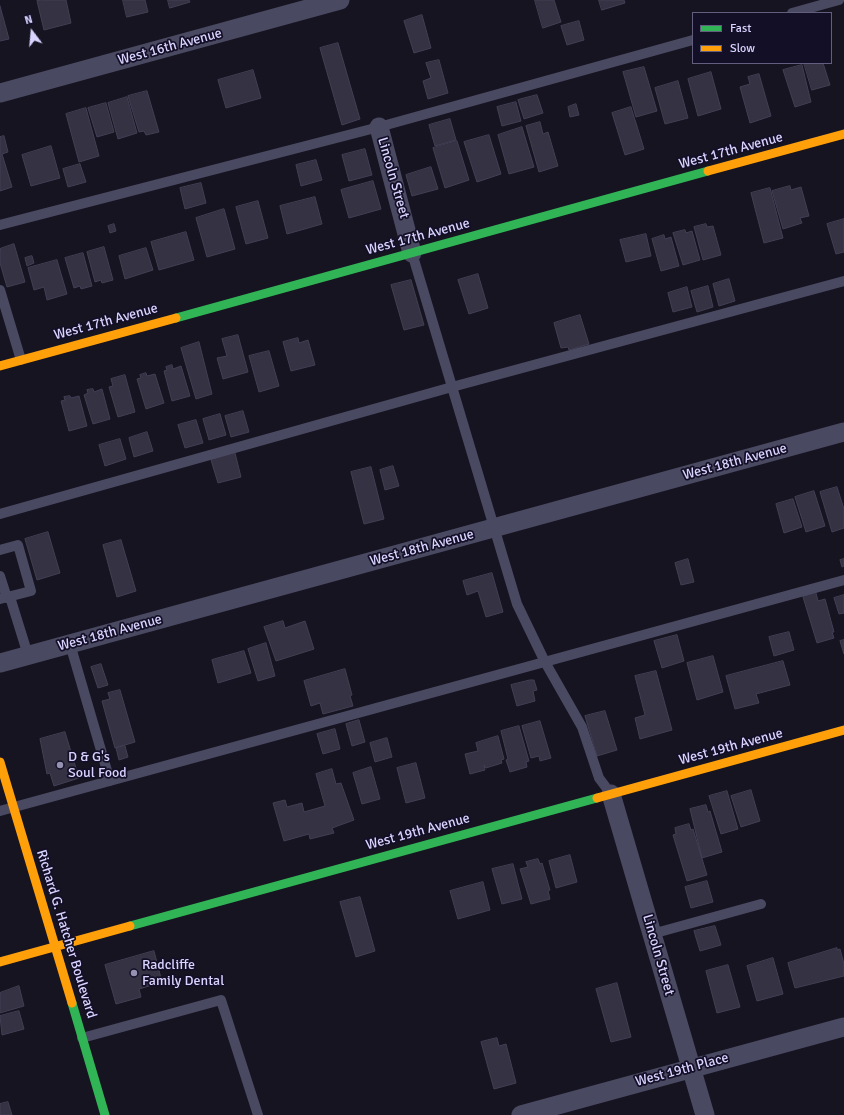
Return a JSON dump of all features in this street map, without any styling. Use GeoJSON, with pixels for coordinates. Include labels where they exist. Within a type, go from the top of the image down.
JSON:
{"type":"FeatureCollection","features":[{"type":"Feature","properties":{"kind":"street","name":"West 16th Avenue"},"geometry":{"type":"LineString","coordinates":[[0,93],[340,0]]}},
{"type":"Feature","properties":{"kind":"street","name":"Lincoln Street"},"geometry":{"type":"LineString","coordinates":[[379,127],[412,253]]}},
{"type":"Feature","properties":{"kind":"street","name":"West 17th Avenue"},"geometry":{"type":"LineString","coordinates":[[0,366],[844,134]]}},
{"type":"Feature","properties":{"kind":"street","name":"West 18th Avenue"},"geometry":{"type":"LineString","coordinates":[[0,663],[844,432]]}},
{"type":"Feature","properties":{"kind":"street","name":"West 19th Avenue"},"geometry":{"type":"LineString","coordinates":[[0,962],[844,730]]}},
{"type":"Feature","properties":{"kind":"street","name":"Richard G. Hatcher Boulevard"},"geometry":{"type":"LineString","coordinates":[[0,762],[56,946],[105,1115]]}},
{"type":"Feature","properties":{"kind":"street","name":"Lincoln Street"},"geometry":{"type":"LineString","coordinates":[[611,794],[705,1115]]}},
{"type":"Feature","properties":{"kind":"street","name":"West 19th Place"},"geometry":{"type":"LineString","coordinates":[[521,1115],[844,1027]]}},
{"type":"Feature","properties":{"kind":"lane"},"geometry":{"type":"LineString","coordinates":[[796,12],[839,0]]}},
{"type":"Feature","properties":{"kind":"lane"},"geometry":{"type":"LineString","coordinates":[[0,225],[379,127],[692,40]]}},
{"type":"Feature","properties":{"kind":"lane"},"geometry":{"type":"LineString","coordinates":[[412,253],[517,604],[545,662],[582,727],[599,778],[611,794]]}},
{"type":"Feature","properties":{"kind":"lane"},"geometry":{"type":"LineString","coordinates":[[0,514],[452,387],[844,281]]}},
{"type":"Feature","properties":{"kind":"lane"},"geometry":{"type":"LineString","coordinates":[[0,290],[21,360]]}},
{"type":"Feature","properties":{"kind":"lane"},"geometry":{"type":"LineString","coordinates":[[0,550],[18,545],[31,591],[5,598]]}},
{"type":"Feature","properties":{"kind":"lane"},"geometry":{"type":"LineString","coordinates":[[0,576],[5,598],[28,656]]}},
{"type":"Feature","properties":{"kind":"lane"},"geometry":{"type":"LineString","coordinates":[[0,811],[844,580]]}},
{"type":"Feature","properties":{"kind":"lane"},"geometry":{"type":"LineString","coordinates":[[70,644],[110,781]]}},
{"type":"Feature","properties":{"kind":"lane"},"geometry":{"type":"LineString","coordinates":[[652,934],[761,904]]}},
{"type":"Feature","properties":{"kind":"lane"},"geometry":{"type":"LineString","coordinates":[[82,1038],[221,1000],[258,1115]]}},
{"type":"Feature","properties":{"kind":"building"},"geometry":{"type":"Polygon","coordinates":[[[66,0],[71,23],[44,30],[37,1],[66,0]]]}},
{"type":"Feature","properties":{"kind":"building"},"geometry":{"type":"Polygon","coordinates":[[[123,0],[145,0],[148,12],[127,17],[123,0]]]}},
{"type":"Feature","properties":{"kind":"building"},"geometry":{"type":"Polygon","coordinates":[[[168,0],[189,0],[190,2],[170,8],[168,0]]]}},
{"type":"Feature","properties":{"kind":"building"},"geometry":{"type":"Polygon","coordinates":[[[535,0],[554,0],[561,22],[543,28],[535,0]]]}},
{"type":"Feature","properties":{"kind":"building"},"geometry":{"type":"Polygon","coordinates":[[[599,0],[624,0],[625,3],[602,10],[599,0]]]}},
{"type":"Feature","properties":{"kind":"building"},"geometry":{"type":"Polygon","coordinates":[[[0,6],[9,39],[0,41],[0,6]]]}},
{"type":"Feature","properties":{"kind":"building"},"geometry":{"type":"Polygon","coordinates":[[[422,15],[431,48],[414,53],[404,21],[422,15]]]}},
{"type":"Feature","properties":{"kind":"building"},"geometry":{"type":"Polygon","coordinates":[[[579,21],[584,40],[567,45],[561,26],[579,21]]]}},
{"type":"Feature","properties":{"kind":"building"},"geometry":{"type":"Polygon","coordinates":[[[338,43],[360,119],[342,125],[320,48],[338,43]]]}},
{"type":"Feature","properties":{"kind":"building"},"geometry":{"type":"Polygon","coordinates":[[[439,60],[448,93],[428,99],[423,81],[431,78],[426,63],[439,60]]]}},
{"type":"Feature","properties":{"kind":"building"},"geometry":{"type":"Polygon","coordinates":[[[804,64],[823,64],[830,85],[812,90],[804,64]]]}},
{"type":"Feature","properties":{"kind":"building"},"geometry":{"type":"Polygon","coordinates":[[[802,65],[811,102],[795,107],[783,70],[802,65]]]}},
{"type":"Feature","properties":{"kind":"building"},"geometry":{"type":"Polygon","coordinates":[[[644,67],[657,111],[636,117],[623,72],[644,67]]]}},
{"type":"Feature","properties":{"kind":"building"},"geometry":{"type":"Polygon","coordinates":[[[253,70],[261,98],[226,108],[218,80],[253,70]]]}},
{"type":"Feature","properties":{"kind":"building"},"geometry":{"type":"Polygon","coordinates":[[[711,72],[721,109],[698,116],[688,79],[711,72]]]}},
{"type":"Feature","properties":{"kind":"building"},"geometry":{"type":"Polygon","coordinates":[[[759,74],[771,116],[750,123],[740,87],[750,84],[748,77],[759,74]]]}},
{"type":"Feature","properties":{"kind":"building"},"geometry":{"type":"Polygon","coordinates":[[[678,81],[688,118],[665,124],[655,88],[678,81]]]}},
{"type":"Feature","properties":{"kind":"building"},"geometry":{"type":"Polygon","coordinates":[[[147,91],[159,132],[146,135],[144,131],[139,132],[128,96],[147,91]]]}},
{"type":"Feature","properties":{"kind":"building"},"geometry":{"type":"Polygon","coordinates":[[[537,95],[543,113],[524,119],[518,100],[537,95]]]}},
{"type":"Feature","properties":{"kind":"building"},"geometry":{"type":"Polygon","coordinates":[[[127,97],[137,133],[118,139],[108,103],[127,97]]]}},
{"type":"Feature","properties":{"kind":"building"},"geometry":{"type":"Polygon","coordinates":[[[516,102],[521,121],[502,126],[497,107],[516,102]]]}},
{"type":"Feature","properties":{"kind":"building"},"geometry":{"type":"Polygon","coordinates":[[[106,103],[114,132],[97,137],[88,108],[106,103]]]}},
{"type":"Feature","properties":{"kind":"building"},"geometry":{"type":"Polygon","coordinates":[[[576,104],[579,115],[570,117],[568,107],[576,104]]]}},
{"type":"Feature","properties":{"kind":"building"},"geometry":{"type":"Polygon","coordinates":[[[631,107],[644,149],[625,155],[612,113],[631,107]]]}},
{"type":"Feature","properties":{"kind":"building"},"geometry":{"type":"Polygon","coordinates":[[[86,108],[99,156],[79,162],[66,114],[86,108]]]}},
{"type":"Feature","properties":{"kind":"building"},"geometry":{"type":"Polygon","coordinates":[[[450,119],[456,140],[435,146],[429,125],[450,119]]]}},
{"type":"Feature","properties":{"kind":"building"},"geometry":{"type":"Polygon","coordinates":[[[540,122],[543,134],[548,132],[558,166],[539,172],[526,126],[540,122]]]}},
{"type":"Feature","properties":{"kind":"building"},"geometry":{"type":"Polygon","coordinates":[[[522,127],[534,167],[509,174],[498,135],[522,127]]]}},
{"type":"Feature","properties":{"kind":"building"},"geometry":{"type":"Polygon","coordinates":[[[489,135],[501,174],[477,182],[464,142],[489,135]]]}},
{"type":"Feature","properties":{"kind":"building"},"geometry":{"type":"Polygon","coordinates":[[[4,136],[8,152],[2,154],[12,187],[0,191],[0,137],[4,136]]]}},
{"type":"Feature","properties":{"kind":"building"},"geometry":{"type":"Polygon","coordinates":[[[457,141],[469,180],[445,188],[433,148],[457,141]]]}},
{"type":"Feature","properties":{"kind":"building"},"geometry":{"type":"Polygon","coordinates":[[[51,146],[60,178],[31,186],[22,155],[51,146]]]}},
{"type":"Feature","properties":{"kind":"building"},"geometry":{"type":"Polygon","coordinates":[[[365,149],[372,175],[349,181],[342,155],[365,149]]]}},
{"type":"Feature","properties":{"kind":"building"},"geometry":{"type":"Polygon","coordinates":[[[316,160],[322,180],[301,186],[296,165],[316,160]]]}},
{"type":"Feature","properties":{"kind":"building"},"geometry":{"type":"Polygon","coordinates":[[[80,164],[86,182],[68,187],[63,169],[80,164]]]}},
{"type":"Feature","properties":{"kind":"building"},"geometry":{"type":"Polygon","coordinates":[[[431,167],[438,189],[412,196],[406,175],[431,167]]]}},
{"type":"Feature","properties":{"kind":"building"},"geometry":{"type":"Polygon","coordinates":[[[373,181],[381,209],[349,218],[341,190],[373,181]]]}},
{"type":"Feature","properties":{"kind":"building"},"geometry":{"type":"Polygon","coordinates":[[[201,183],[206,203],[185,209],[180,188],[201,183]]]}},
{"type":"Feature","properties":{"kind":"building"},"geometry":{"type":"Polygon","coordinates":[[[790,186],[791,190],[801,187],[809,216],[800,218],[802,223],[783,229],[772,191],[790,186]]]}},
{"type":"Feature","properties":{"kind":"building"},"geometry":{"type":"Polygon","coordinates":[[[770,188],[783,238],[764,243],[751,193],[770,188]]]}},
{"type":"Feature","properties":{"kind":"building"},"geometry":{"type":"Polygon","coordinates":[[[315,197],[322,224],[287,234],[280,206],[315,197]]]}},
{"type":"Feature","properties":{"kind":"building"},"geometry":{"type":"Polygon","coordinates":[[[258,201],[268,238],[246,244],[236,207],[258,201]]]}},
{"type":"Feature","properties":{"kind":"building"},"geometry":{"type":"Polygon","coordinates":[[[224,209],[235,249],[207,257],[196,218],[224,209]]]}},
{"type":"Feature","properties":{"kind":"building"},"geometry":{"type":"Polygon","coordinates":[[[844,219],[844,252],[836,254],[827,224],[844,219]]]}},
{"type":"Feature","properties":{"kind":"building"},"geometry":{"type":"Polygon","coordinates":[[[114,224],[116,231],[110,233],[108,226],[114,224]]]}},
{"type":"Feature","properties":{"kind":"building"},"geometry":{"type":"Polygon","coordinates":[[[706,224],[707,227],[713,226],[721,255],[703,260],[694,227],[706,224]]]}},
{"type":"Feature","properties":{"kind":"building"},"geometry":{"type":"Polygon","coordinates":[[[685,230],[686,233],[692,231],[700,260],[683,265],[673,233],[685,230]]]}},
{"type":"Feature","properties":{"kind":"building"},"geometry":{"type":"Polygon","coordinates":[[[186,232],[194,260],[159,270],[151,242],[186,232]]]}},
{"type":"Feature","properties":{"kind":"building"},"geometry":{"type":"Polygon","coordinates":[[[646,234],[651,256],[626,262],[620,240],[646,234]]]}},
{"type":"Feature","properties":{"kind":"building"},"geometry":{"type":"Polygon","coordinates":[[[664,235],[665,239],[671,237],[679,266],[661,271],[652,239],[664,235]]]}},
{"type":"Feature","properties":{"kind":"building"},"geometry":{"type":"Polygon","coordinates":[[[14,244],[25,282],[7,287],[0,263],[0,249],[14,244]]]}},
{"type":"Feature","properties":{"kind":"building"},"geometry":{"type":"Polygon","coordinates":[[[104,247],[113,280],[102,283],[101,280],[95,282],[87,252],[104,247]]]}},
{"type":"Feature","properties":{"kind":"building"},"geometry":{"type":"Polygon","coordinates":[[[146,248],[153,270],[125,279],[119,256],[146,248]]]}},
{"type":"Feature","properties":{"kind":"building"},"geometry":{"type":"Polygon","coordinates":[[[83,253],[92,286],[81,289],[80,286],[74,288],[65,258],[83,253]]]}},
{"type":"Feature","properties":{"kind":"building"},"geometry":{"type":"Polygon","coordinates":[[[32,256],[34,263],[27,266],[25,258],[32,256]]]}},
{"type":"Feature","properties":{"kind":"building"},"geometry":{"type":"Polygon","coordinates":[[[57,260],[67,294],[47,300],[44,287],[34,290],[28,268],[57,260]]]}},
{"type":"Feature","properties":{"kind":"building"},"geometry":{"type":"Polygon","coordinates":[[[478,274],[488,308],[469,314],[458,280],[478,274]]]}},
{"type":"Feature","properties":{"kind":"building"},"geometry":{"type":"Polygon","coordinates":[[[729,279],[735,301],[719,306],[713,284],[729,279]]]}},
{"type":"Feature","properties":{"kind":"building"},"geometry":{"type":"Polygon","coordinates":[[[411,280],[424,325],[404,330],[391,285],[411,280]]]}},
{"type":"Feature","properties":{"kind":"building"},"geometry":{"type":"Polygon","coordinates":[[[708,286],[713,307],[697,312],[691,291],[708,286]]]}},
{"type":"Feature","properties":{"kind":"building"},"geometry":{"type":"Polygon","coordinates":[[[687,287],[692,307],[673,312],[668,293],[687,287]]]}},
{"type":"Feature","properties":{"kind":"building"},"geometry":{"type":"Polygon","coordinates":[[[580,315],[589,344],[569,350],[568,347],[561,348],[554,323],[580,315]]]}},
{"type":"Feature","properties":{"kind":"building"},"geometry":{"type":"Polygon","coordinates":[[[238,335],[248,372],[223,379],[217,358],[227,356],[222,339],[238,335]]]}},
{"type":"Feature","properties":{"kind":"building"},"geometry":{"type":"Polygon","coordinates":[[[298,338],[299,343],[308,340],[315,365],[291,371],[283,342],[298,338]]]}},
{"type":"Feature","properties":{"kind":"building"},"geometry":{"type":"Polygon","coordinates":[[[199,342],[212,394],[196,399],[181,348],[199,342]]]}},
{"type":"Feature","properties":{"kind":"building"},"geometry":{"type":"Polygon","coordinates":[[[269,351],[279,386],[259,392],[249,356],[269,351]]]}},
{"type":"Feature","properties":{"kind":"building"},"geometry":{"type":"Polygon","coordinates":[[[172,365],[173,369],[181,366],[190,396],[172,401],[164,371],[167,370],[166,367],[172,365]]]}},
{"type":"Feature","properties":{"kind":"building"},"geometry":{"type":"Polygon","coordinates":[[[146,373],[147,376],[155,374],[164,403],[146,409],[137,379],[141,378],[140,375],[146,373]]]}},
{"type":"Feature","properties":{"kind":"building"},"geometry":{"type":"Polygon","coordinates":[[[125,375],[135,412],[118,417],[109,387],[113,386],[111,379],[125,375]]]}},
{"type":"Feature","properties":{"kind":"building"},"geometry":{"type":"Polygon","coordinates":[[[93,389],[94,392],[102,389],[110,419],[93,424],[84,395],[88,393],[87,390],[93,389]]]}},
{"type":"Feature","properties":{"kind":"building"},"geometry":{"type":"Polygon","coordinates":[[[70,396],[71,398],[79,396],[87,426],[69,431],[61,401],[65,400],[64,397],[70,396]]]}},
{"type":"Feature","properties":{"kind":"building"},"geometry":{"type":"Polygon","coordinates":[[[243,411],[249,432],[231,437],[225,416],[243,411]]]}},
{"type":"Feature","properties":{"kind":"building"},"geometry":{"type":"Polygon","coordinates":[[[220,414],[226,435],[209,440],[203,419],[220,414]]]}},
{"type":"Feature","properties":{"kind":"building"},"geometry":{"type":"Polygon","coordinates":[[[196,420],[203,443],[185,448],[178,425],[196,420]]]}},
{"type":"Feature","properties":{"kind":"building"},"geometry":{"type":"Polygon","coordinates":[[[147,432],[153,451],[134,457],[129,438],[147,432]]]}},
{"type":"Feature","properties":{"kind":"building"},"geometry":{"type":"Polygon","coordinates":[[[120,439],[126,459],[105,466],[99,445],[120,439]]]}},
{"type":"Feature","properties":{"kind":"building"},"geometry":{"type":"Polygon","coordinates":[[[235,453],[241,477],[218,483],[211,460],[235,453]]]}},
{"type":"Feature","properties":{"kind":"building"},"geometry":{"type":"Polygon","coordinates":[[[393,466],[399,486],[385,490],[380,470],[393,466]]]}},
{"type":"Feature","properties":{"kind":"building"},"geometry":{"type":"Polygon","coordinates":[[[371,467],[384,519],[364,524],[351,472],[371,467]]]}},
{"type":"Feature","properties":{"kind":"building"},"geometry":{"type":"Polygon","coordinates":[[[837,487],[844,509],[844,528],[832,532],[820,492],[837,487]]]}},
{"type":"Feature","properties":{"kind":"building"},"geometry":{"type":"Polygon","coordinates":[[[814,491],[825,526],[806,532],[795,497],[814,491]]]}},
{"type":"Feature","properties":{"kind":"building"},"geometry":{"type":"Polygon","coordinates":[[[793,499],[802,527],[784,533],[776,504],[793,499]]]}},
{"type":"Feature","properties":{"kind":"building"},"geometry":{"type":"Polygon","coordinates":[[[48,532],[60,573],[37,580],[25,539],[48,532]]]}},
{"type":"Feature","properties":{"kind":"building"},"geometry":{"type":"Polygon","coordinates":[[[121,540],[136,591],[117,597],[103,545],[121,540]]]}},
{"type":"Feature","properties":{"kind":"building"},"geometry":{"type":"Polygon","coordinates":[[[688,559],[694,582],[681,585],[675,563],[688,559]]]}},
{"type":"Feature","properties":{"kind":"building"},"geometry":{"type":"Polygon","coordinates":[[[844,559],[844,566],[842,567],[840,560],[844,559]]]}},
{"type":"Feature","properties":{"kind":"building"},"geometry":{"type":"Polygon","coordinates":[[[492,573],[503,612],[486,617],[478,591],[467,595],[463,581],[492,573]]]}},
{"type":"Feature","properties":{"kind":"building"},"geometry":{"type":"Polygon","coordinates":[[[816,593],[818,601],[825,599],[834,632],[832,632],[834,638],[817,643],[803,597],[816,593]]]}},
{"type":"Feature","properties":{"kind":"building"},"geometry":{"type":"Polygon","coordinates":[[[844,595],[844,613],[839,614],[834,598],[844,595]]]}},
{"type":"Feature","properties":{"kind":"building"},"geometry":{"type":"Polygon","coordinates":[[[283,621],[285,628],[305,621],[314,649],[276,661],[264,627],[283,621]]]}},
{"type":"Feature","properties":{"kind":"building"},"geometry":{"type":"Polygon","coordinates":[[[789,632],[794,650],[774,656],[769,637],[789,632]]]}},
{"type":"Feature","properties":{"kind":"building"},"geometry":{"type":"Polygon","coordinates":[[[677,635],[684,661],[662,668],[654,641],[677,635]]]}},
{"type":"Feature","properties":{"kind":"building"},"geometry":{"type":"Polygon","coordinates":[[[844,640],[844,654],[840,641],[844,640]]]}},
{"type":"Feature","properties":{"kind":"building"},"geometry":{"type":"Polygon","coordinates":[[[266,643],[275,676],[258,681],[248,649],[266,643]]]}},
{"type":"Feature","properties":{"kind":"building"},"geometry":{"type":"Polygon","coordinates":[[[244,651],[251,673],[218,683],[212,660],[244,651]]]}},
{"type":"Feature","properties":{"kind":"building"},"geometry":{"type":"Polygon","coordinates":[[[713,656],[723,692],[697,700],[687,663],[713,656]]]}},
{"type":"Feature","properties":{"kind":"building"},"geometry":{"type":"Polygon","coordinates":[[[783,661],[790,685],[756,694],[759,703],[735,709],[726,676],[783,661]]]}},
{"type":"Feature","properties":{"kind":"building"},"geometry":{"type":"Polygon","coordinates":[[[101,664],[108,685],[98,688],[91,667],[101,664]]]}},
{"type":"Feature","properties":{"kind":"building"},"geometry":{"type":"Polygon","coordinates":[[[345,669],[352,695],[350,696],[353,706],[323,714],[320,703],[311,706],[304,681],[345,669]]]}},
{"type":"Feature","properties":{"kind":"building"},"geometry":{"type":"Polygon","coordinates":[[[656,671],[672,730],[640,739],[635,718],[645,715],[635,676],[656,671]]]}},
{"type":"Feature","properties":{"kind":"building"},"geometry":{"type":"Polygon","coordinates":[[[534,680],[537,690],[533,691],[535,701],[517,706],[511,685],[534,680]]]}},
{"type":"Feature","properties":{"kind":"building"},"geometry":{"type":"Polygon","coordinates":[[[120,690],[135,742],[115,748],[102,701],[110,699],[108,693],[120,690]]]}},
{"type":"Feature","properties":{"kind":"building"},"geometry":{"type":"Polygon","coordinates":[[[605,711],[617,750],[597,756],[585,716],[605,711]]]}},
{"type":"Feature","properties":{"kind":"building"},"geometry":{"type":"Polygon","coordinates":[[[359,720],[365,742],[352,746],[346,724],[359,720]]]}},
{"type":"Feature","properties":{"kind":"building"},"geometry":{"type":"Polygon","coordinates":[[[540,721],[551,758],[540,761],[539,756],[531,758],[522,726],[540,721]]]}},
{"type":"Feature","properties":{"kind":"building"},"geometry":{"type":"Polygon","coordinates":[[[519,726],[529,761],[526,762],[527,767],[510,772],[506,760],[508,759],[501,731],[519,726]]]}},
{"type":"Feature","properties":{"kind":"building"},"geometry":{"type":"Polygon","coordinates":[[[335,729],[340,749],[323,754],[317,734],[335,729]]]}},
{"type":"Feature","properties":{"kind":"building","name":"D & G's Soul Food"},"geometry":{"type":"Polygon","coordinates":[[[65,732],[79,778],[54,786],[50,773],[47,774],[40,739],[65,732]]]}},
{"type":"Feature","properties":{"kind":"building"},"geometry":{"type":"Polygon","coordinates":[[[498,736],[504,759],[501,760],[502,763],[486,768],[484,765],[485,770],[470,774],[465,754],[478,751],[476,743],[498,736]]]}},
{"type":"Feature","properties":{"kind":"building"},"geometry":{"type":"Polygon","coordinates":[[[387,738],[392,757],[375,762],[370,743],[387,738]]]}},
{"type":"Feature","properties":{"kind":"building"},"geometry":{"type":"Polygon","coordinates":[[[125,746],[128,757],[119,760],[116,748],[125,746]]]}},
{"type":"Feature","properties":{"kind":"building"},"geometry":{"type":"Polygon","coordinates":[[[416,763],[425,798],[406,803],[397,768],[416,763]]]}},
{"type":"Feature","properties":{"kind":"building"},"geometry":{"type":"Polygon","coordinates":[[[371,767],[380,799],[362,804],[353,773],[371,767]]]}},
{"type":"Feature","properties":{"kind":"building"},"geometry":{"type":"Polygon","coordinates":[[[332,769],[336,784],[341,783],[354,820],[332,828],[334,833],[310,839],[309,834],[284,841],[273,803],[285,800],[287,807],[302,803],[304,812],[325,806],[316,774],[332,769]]]}},
{"type":"Feature","properties":{"kind":"building"},"geometry":{"type":"Polygon","coordinates":[[[751,790],[760,821],[741,827],[731,796],[751,790]]]}},
{"type":"Feature","properties":{"kind":"building"},"geometry":{"type":"Polygon","coordinates":[[[727,791],[738,829],[721,834],[709,796],[727,791]]]}},
{"type":"Feature","properties":{"kind":"building"},"geometry":{"type":"Polygon","coordinates":[[[706,805],[708,812],[710,811],[722,852],[702,858],[690,809],[706,805]]]}},
{"type":"Feature","properties":{"kind":"building"},"geometry":{"type":"Polygon","coordinates":[[[689,824],[691,830],[693,829],[707,875],[687,881],[673,835],[676,834],[675,828],[689,824]]]}},
{"type":"Feature","properties":{"kind":"building"},"geometry":{"type":"Polygon","coordinates":[[[570,855],[577,882],[556,888],[549,861],[570,855]]]}},
{"type":"Feature","properties":{"kind":"building"},"geometry":{"type":"Polygon","coordinates":[[[538,859],[540,864],[542,863],[550,890],[548,891],[550,899],[531,904],[520,869],[528,867],[526,862],[538,859]]]}},
{"type":"Feature","properties":{"kind":"building"},"geometry":{"type":"Polygon","coordinates":[[[513,864],[522,899],[502,904],[492,869],[513,864]]]}},
{"type":"Feature","properties":{"kind":"building"},"geometry":{"type":"Polygon","coordinates":[[[707,881],[713,902],[691,908],[685,887],[707,881]]]}},
{"type":"Feature","properties":{"kind":"building"},"geometry":{"type":"Polygon","coordinates":[[[483,882],[490,910],[458,919],[450,891],[483,882]]]}},
{"type":"Feature","properties":{"kind":"building"},"geometry":{"type":"Polygon","coordinates":[[[360,897],[375,951],[356,957],[340,902],[360,897]]]}},
{"type":"Feature","properties":{"kind":"building"},"geometry":{"type":"Polygon","coordinates":[[[715,926],[721,945],[700,951],[694,931],[715,926]]]}},
{"type":"Feature","properties":{"kind":"building"},"geometry":{"type":"Polygon","coordinates":[[[837,948],[837,950],[840,949],[844,964],[844,976],[795,988],[788,963],[837,948]]]}},
{"type":"Feature","properties":{"kind":"building","name":"Radcliffe Family Dental"},"geometry":{"type":"Polygon","coordinates":[[[154,951],[162,982],[139,989],[141,997],[116,1004],[105,965],[154,951]]]}},
{"type":"Feature","properties":{"kind":"building"},"geometry":{"type":"Polygon","coordinates":[[[773,958],[783,994],[757,1001],[747,966],[773,958]]]}},
{"type":"Feature","properties":{"kind":"building"},"geometry":{"type":"Polygon","coordinates":[[[728,965],[740,1007],[717,1013],[706,971],[728,965]]]}},
{"type":"Feature","properties":{"kind":"building"},"geometry":{"type":"Polygon","coordinates":[[[617,983],[631,1037],[611,1042],[596,989],[617,983]]]}},
{"type":"Feature","properties":{"kind":"building"},"geometry":{"type":"Polygon","coordinates":[[[19,986],[24,1006],[0,1013],[0,993],[19,986]]]}},
{"type":"Feature","properties":{"kind":"building"},"geometry":{"type":"Polygon","coordinates":[[[19,1011],[24,1029],[2,1035],[0,1016],[19,1011]]]}},
{"type":"Feature","properties":{"kind":"building"},"geometry":{"type":"Polygon","coordinates":[[[497,1038],[499,1046],[506,1044],[516,1083],[494,1089],[481,1042],[497,1038]]]}},
{"type":"Feature","properties":{"kind":"building"},"geometry":{"type":"Polygon","coordinates":[[[8,1102],[12,1115],[0,1115],[0,1104],[8,1102]]]}},
{"type":"Feature","properties":{"kind":"traffic: fast"},"geometry":{"type":"LineString","coordinates":[[176,318],[708,171]]}},
{"type":"Feature","properties":{"kind":"traffic: fast"},"geometry":{"type":"LineString","coordinates":[[130,926],[597,798]]}},
{"type":"Feature","properties":{"kind":"traffic: fast"},"geometry":{"type":"LineString","coordinates":[[72,1003],[105,1115]]}},
{"type":"Feature","properties":{"kind":"traffic: slow"},"geometry":{"type":"LineString","coordinates":[[708,171],[844,134]]}},
{"type":"Feature","properties":{"kind":"traffic: slow"},"geometry":{"type":"LineString","coordinates":[[0,366],[176,318]]}},
{"type":"Feature","properties":{"kind":"traffic: slow"},"geometry":{"type":"LineString","coordinates":[[597,798],[844,730]]}},
{"type":"Feature","properties":{"kind":"traffic: slow"},"geometry":{"type":"LineString","coordinates":[[0,762],[72,1003]]}},
{"type":"Feature","properties":{"kind":"traffic: slow"},"geometry":{"type":"LineString","coordinates":[[0,962],[130,926]]}},
{"type":"Feature","properties":{"kind":"place","name":"D & G's Soul Food"},"geometry":{"type":"Point","coordinates":[60,765]}},
{"type":"Feature","properties":{"kind":"place","name":"Radcliffe Family Dental"},"geometry":{"type":"Point","coordinates":[134,973]}}]}
